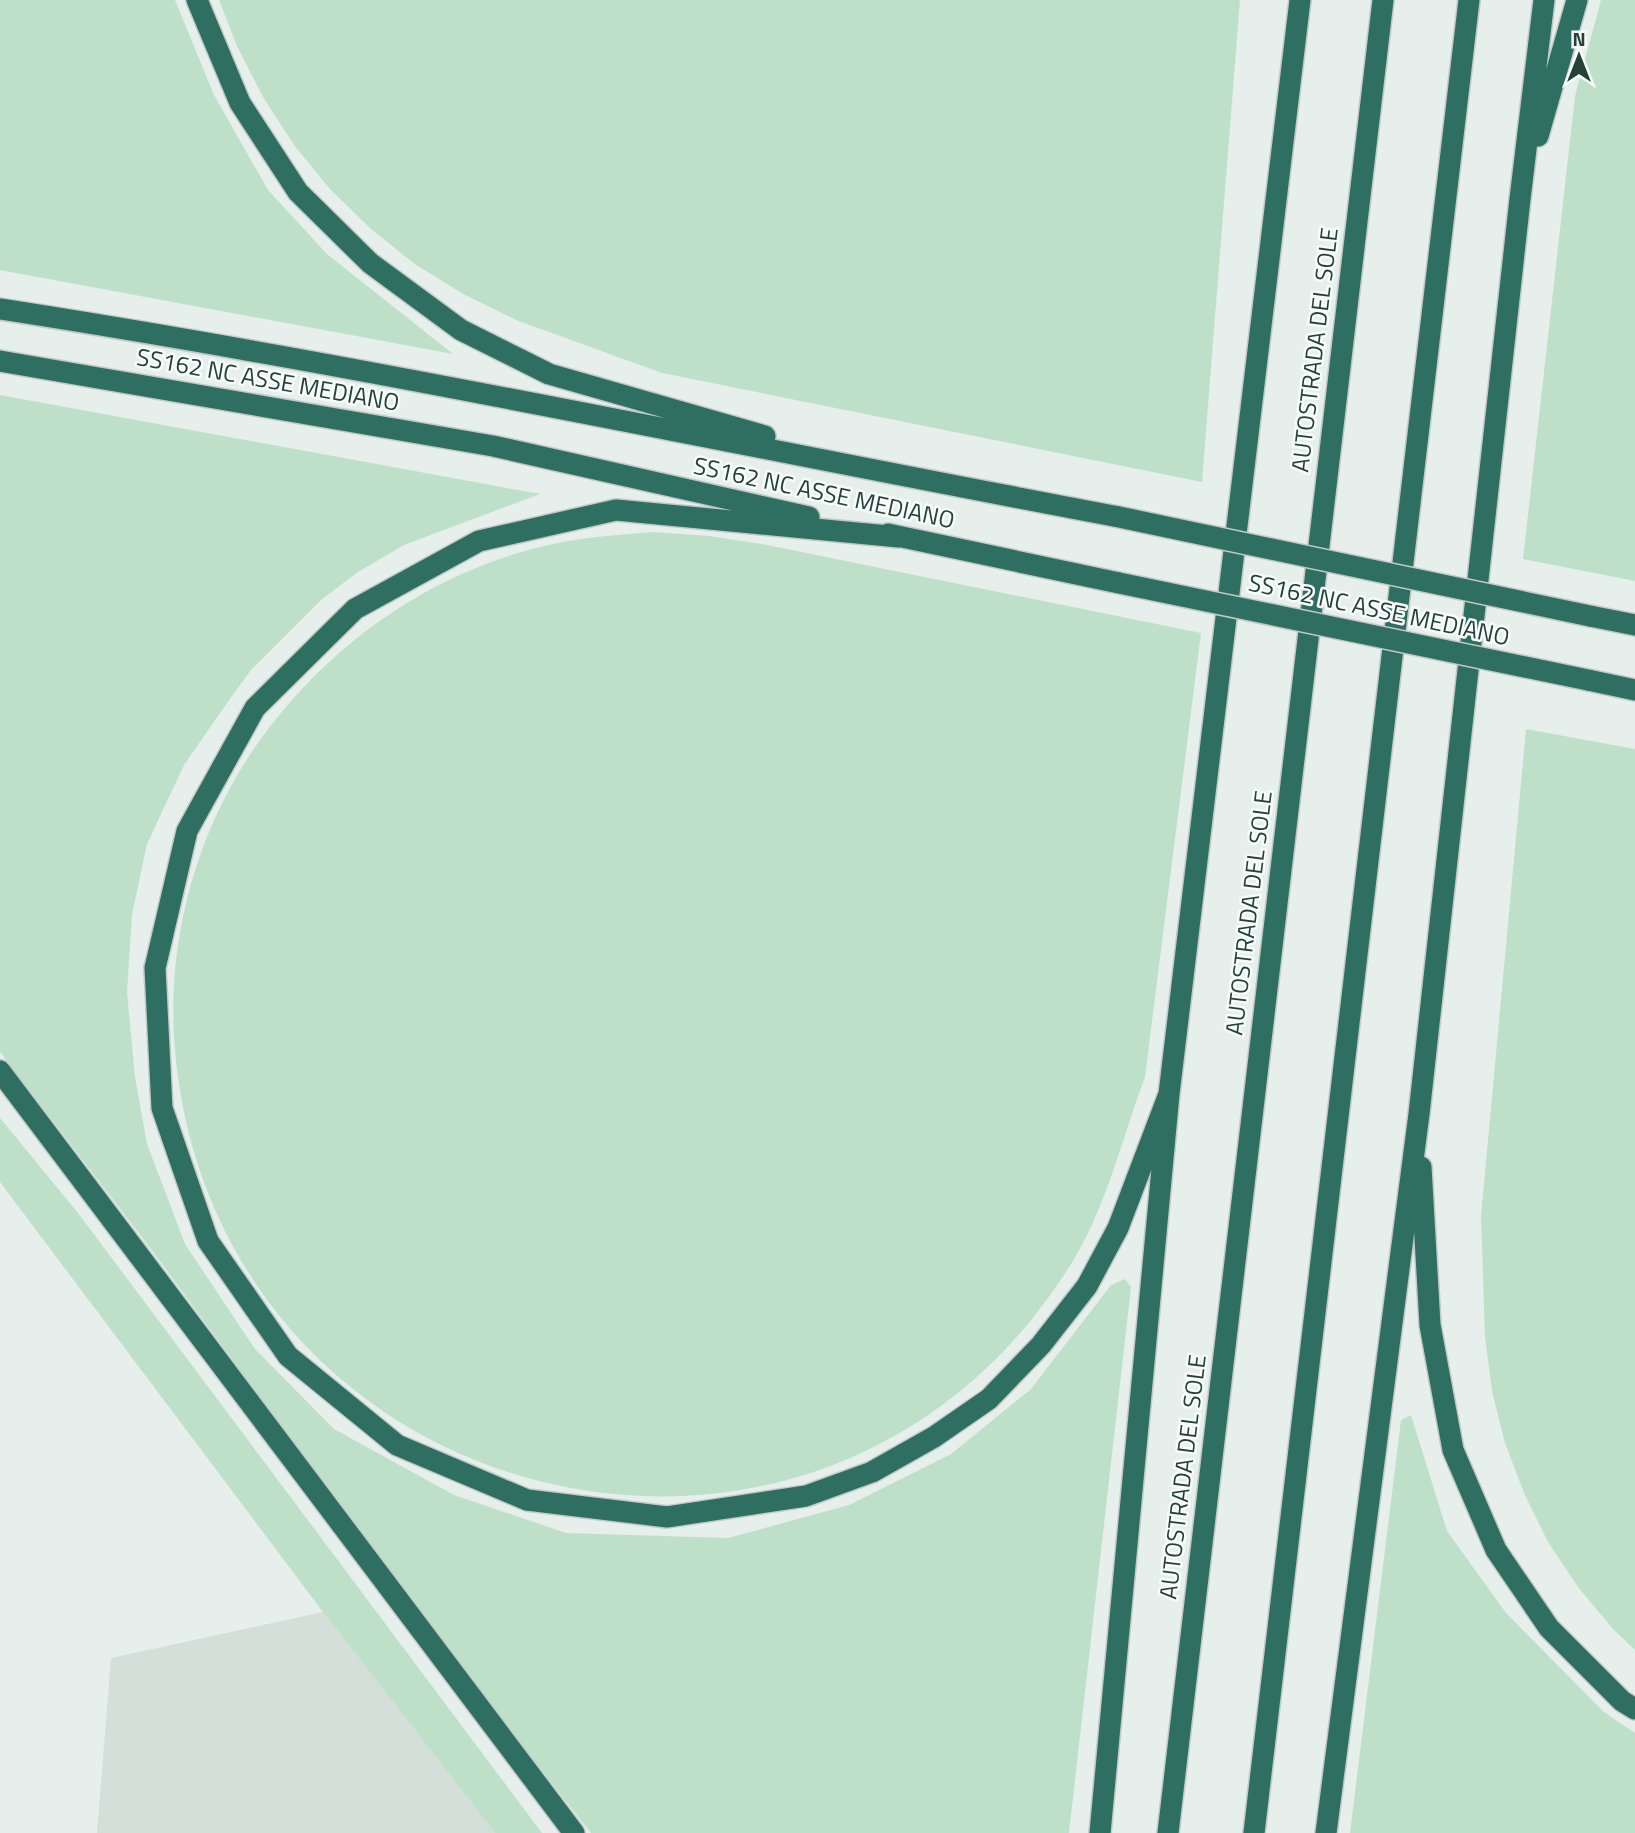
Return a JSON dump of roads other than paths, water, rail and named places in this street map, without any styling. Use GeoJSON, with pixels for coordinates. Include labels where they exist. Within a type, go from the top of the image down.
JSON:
{"type":"FeatureCollection","features":[{"type":"Feature","properties":{"kind":"highway"},"geometry":{"type":"LineString","coordinates":[[197,0],[240,103],[298,192],[370,263],[461,330],[549,374],[912,478]]}},
{"type":"Feature","properties":{"kind":"highway"},"geometry":{"type":"LineString","coordinates":[[1290,0],[1293,62]]}},
{"type":"Feature","properties":{"kind":"highway"},"geometry":{"type":"LineString","coordinates":[[1100,1833],[1169,1094],[1300,0]]}},
{"type":"Feature","properties":{"kind":"highway","name":"AUTOSTRADA DEL SOLE"},"geometry":{"type":"LineString","coordinates":[[1168,1833],[1383,0]]}},
{"type":"Feature","properties":{"kind":"highway"},"geometry":{"type":"LineString","coordinates":[[1254,1833],[1469,0]]}},
{"type":"Feature","properties":{"kind":"highway"},"geometry":{"type":"LineString","coordinates":[[1326,1833],[1419,1114],[1544,0]]}},
{"type":"Feature","properties":{"kind":"highway"},"geometry":{"type":"LineString","coordinates":[[1520,199],[1577,0]]}},
{"type":"Feature","properties":{"kind":"highway","name":"SS162 NC ASSE MEDIANO"},"geometry":{"type":"LineString","coordinates":[[0,309],[105,325],[509,397],[1119,517],[1635,625]]}},
{"type":"Feature","properties":{"kind":"highway","name":"SS162 NC ASSE MEDIANO"},"geometry":{"type":"LineString","coordinates":[[0,361],[493,446],[899,537],[1635,690]]}},
{"type":"Feature","properties":{"kind":"highway"},"geometry":{"type":"LineString","coordinates":[[899,537],[616,510],[479,541],[355,609],[255,708],[187,831],[155,968],[162,1108],[208,1241],[288,1356],[397,1445],[527,1500],[667,1517],[680,1516],[806,1496],[872,1472],[934,1437],[989,1399],[1041,1345],[1087,1286],[1118,1228],[1169,1094]]}},
{"type":"Feature","properties":{"kind":"highway"},"geometry":{"type":"LineString","coordinates":[[0,1071],[574,1833]]}},
{"type":"Feature","properties":{"kind":"highway"},"geometry":{"type":"LineString","coordinates":[[1419,1114],[1430,1325],[1453,1450],[1496,1550],[1549,1628],[1622,1701],[1635,1709]]}}]}
